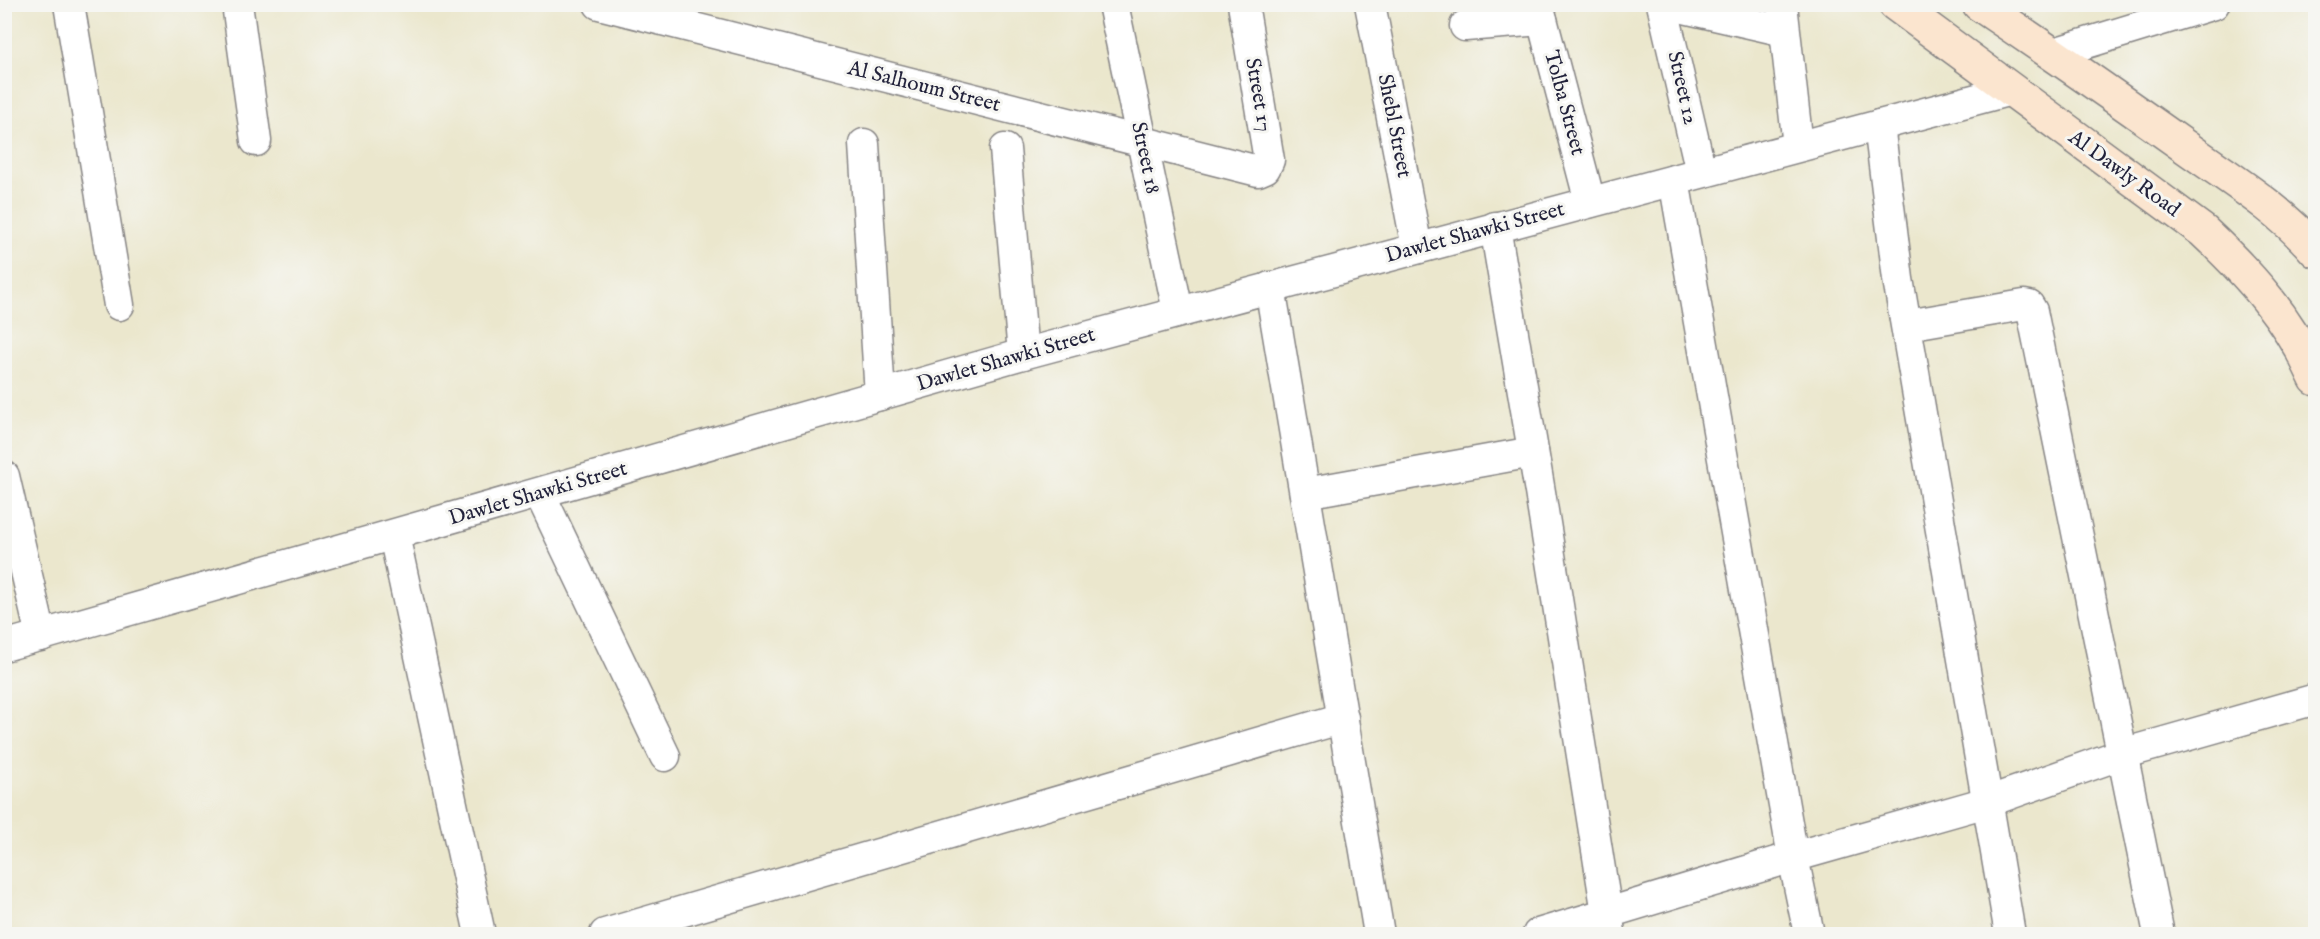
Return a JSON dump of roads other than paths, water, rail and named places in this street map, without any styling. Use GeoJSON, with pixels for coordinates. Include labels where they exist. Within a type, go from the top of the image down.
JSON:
{"type":"FeatureCollection","features":[{"type":"Feature","properties":{"kind":"street"},"geometry":{"type":"LineString","coordinates":[[69,4],[119,305]]}},
{"type":"Feature","properties":{"kind":"street"},"geometry":{"type":"LineString","coordinates":[[237,4],[256,141]]}},
{"type":"Feature","properties":{"kind":"street","name":"Al Salhoum Street"},"geometry":{"type":"LineString","coordinates":[[599,4],[1249,170]]}},
{"type":"Feature","properties":{"kind":"street","name":"Street 18"},"geometry":{"type":"LineString","coordinates":[[1113,4],[1178,311]]}},
{"type":"Feature","properties":{"kind":"street","name":"Street 17"},"geometry":{"type":"LineString","coordinates":[[1243,4],[1269,160],[1265,168],[1258,171],[1249,170]]}},
{"type":"Feature","properties":{"kind":"street","name":"Shebl Street"},"geometry":{"type":"LineString","coordinates":[[1370,4],[1417,248]]}},
{"type":"Feature","properties":{"kind":"street"},"geometry":{"type":"LineString","coordinates":[[1664,4],[1783,18],[1798,146]]}},
{"type":"Feature","properties":{"kind":"street","name":"Street 12"},"geometry":{"type":"LineString","coordinates":[[1664,4],[1687,176],[1793,857],[1809,934]]}},
{"type":"Feature","properties":{"kind":"street","name":"Al Dawly Road"},"geometry":{"type":"LineString","coordinates":[[1895,4],[2203,231],[2244,269],[2278,312],[2307,358],[2316,379]]}},
{"type":"Feature","properties":{"kind":"street"},"geometry":{"type":"LineString","coordinates":[[1979,4],[2054,53],[2205,161],[2257,195],[2304,237],[2316,251]]}},
{"type":"Feature","properties":{"kind":"street"},"geometry":{"type":"LineString","coordinates":[[2054,53],[2214,4]]}},
{"type":"Feature","properties":{"kind":"street"},"geometry":{"type":"LineString","coordinates":[[1465,26],[1540,12]]}},
{"type":"Feature","properties":{"kind":"street","name":"Tolba Street"},"geometry":{"type":"LineString","coordinates":[[1540,12],[1590,202]]}},
{"type":"Feature","properties":{"kind":"street","name":"Dawlet Shawki Street"},"geometry":{"type":"LineString","coordinates":[[4,646],[1178,311],[2011,90]]}},
{"type":"Feature","properties":{"kind":"street"},"geometry":{"type":"LineString","coordinates":[[1879,125],[1898,279],[2010,934]]}},
{"type":"Feature","properties":{"kind":"street"},"geometry":{"type":"LineString","coordinates":[[864,144],[880,395]]}},
{"type":"Feature","properties":{"kind":"street"},"geometry":{"type":"LineString","coordinates":[[1005,149],[1023,354]]}},
{"type":"Feature","properties":{"kind":"street"},"geometry":{"type":"LineString","coordinates":[[1495,227],[1608,924]]}},
{"type":"Feature","properties":{"kind":"street"},"geometry":{"type":"LineString","coordinates":[[1270,287],[1379,934]]}},
{"type":"Feature","properties":{"kind":"street"},"geometry":{"type":"LineString","coordinates":[[1907,326],[2024,305],[2030,306],[2159,934]]}},
{"type":"Feature","properties":{"kind":"street"},"geometry":{"type":"LineString","coordinates":[[1305,493],[1533,452]]}},
{"type":"Feature","properties":{"kind":"street"},"geometry":{"type":"LineString","coordinates":[[4,476],[41,636]]}},
{"type":"Feature","properties":{"kind":"street"},"geometry":{"type":"LineString","coordinates":[[540,494],[665,756]]}},
{"type":"Feature","properties":{"kind":"street"},"geometry":{"type":"LineString","coordinates":[[394,535],[480,934]]}},
{"type":"Feature","properties":{"kind":"street"},"geometry":{"type":"LineString","coordinates":[[1538,934],[1608,924],[1793,857],[1987,802],[2122,754],[2316,699]]}},
{"type":"Feature","properties":{"kind":"street"},"geometry":{"type":"LineString","coordinates":[[605,934],[1343,718]]}}]}
